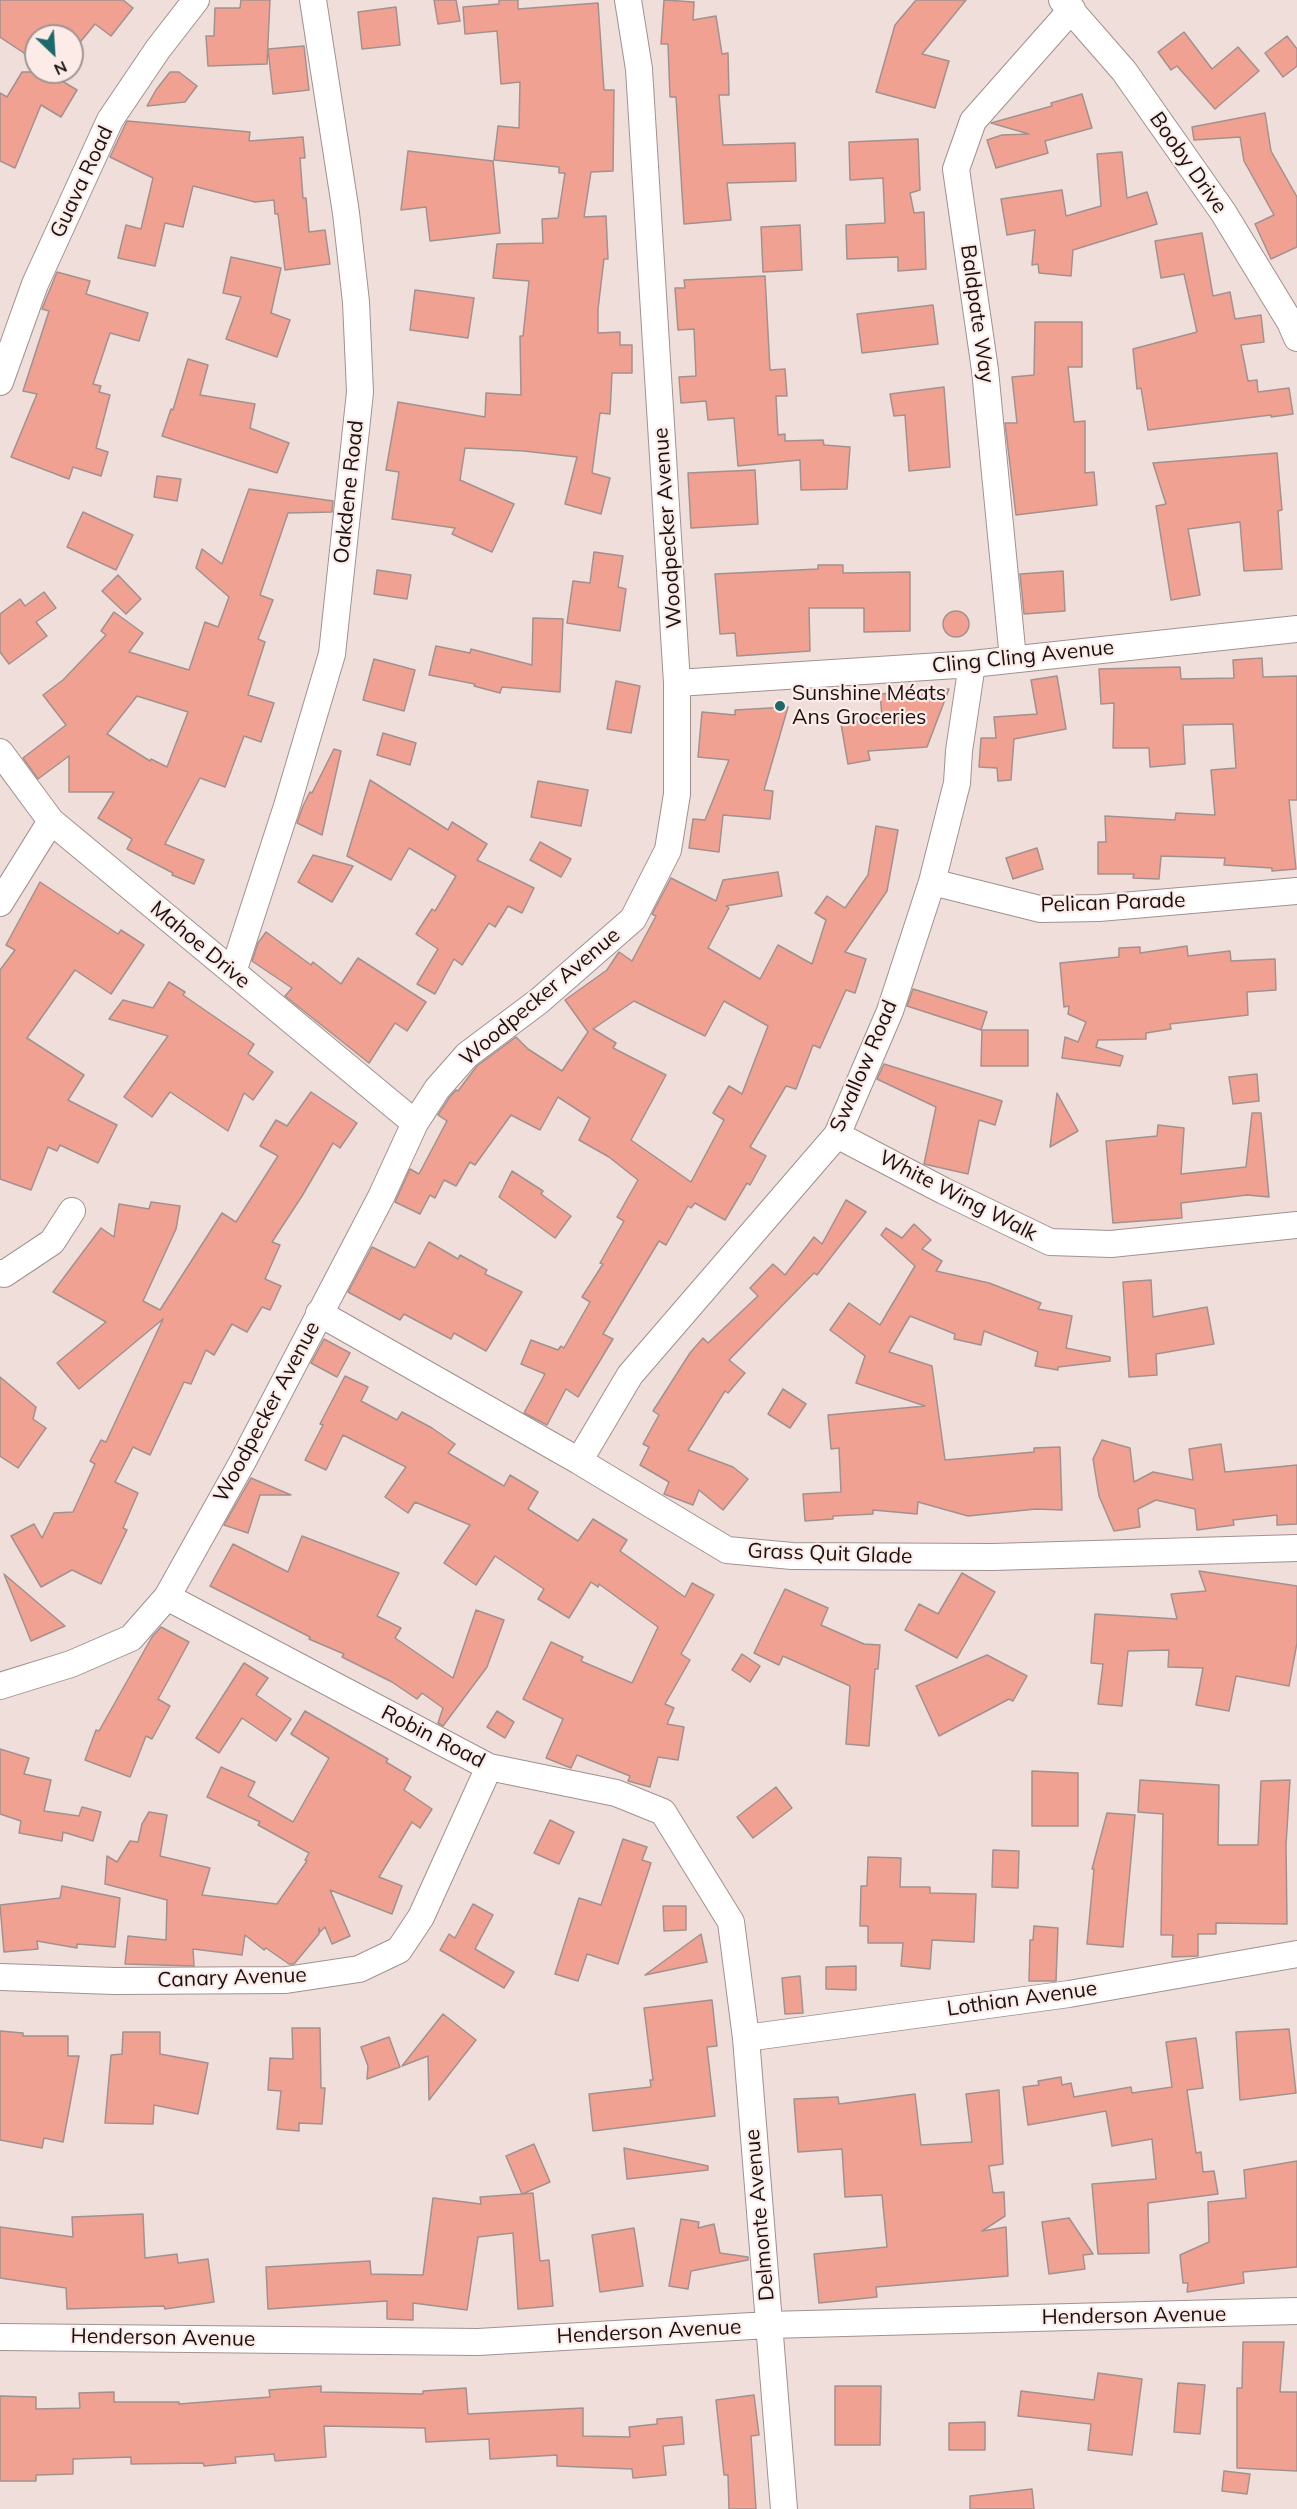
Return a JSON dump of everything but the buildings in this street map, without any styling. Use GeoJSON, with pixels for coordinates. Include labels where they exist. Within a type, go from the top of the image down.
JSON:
{"type":"FeatureCollection","features":[{"type":"Feature","properties":{"kind":"street","name":"Guava Road"},"geometry":{"type":"LineString","coordinates":[[0,382],[35,284],[110,120],[158,49],[196,0]]}},
{"type":"Feature","properties":{"kind":"street","name":"Oakdene Road"},"geometry":{"type":"LineString","coordinates":[[233,972],[287,806],[332,654],[360,392],[356,302],[346,213],[313,0]]}},
{"type":"Feature","properties":{"kind":"street","name":"Woodpecker Avenue"},"geometry":{"type":"LineString","coordinates":[[0,1686],[71,1664],[131,1638],[167,1597],[243,1461],[381,1197],[415,1123],[437,1089],[467,1055],[539,1001],[633,919],[668,850],[677,794],[677,683],[639,69],[628,0]]}},
{"type":"Feature","properties":{"kind":"street","name":"Booby Drive"},"geometry":{"type":"LineString","coordinates":[[1067,4],[1124,71],[1223,212],[1290,322],[1297,338]]}},
{"type":"Feature","properties":{"kind":"street","name":"Baldpate Way"},"geometry":{"type":"LineString","coordinates":[[1013,659],[985,370],[956,169],[973,121],[1067,4]]}},
{"type":"Feature","properties":{"kind":"street","name":"Cling Cling Avenue"},"geometry":{"type":"LineString","coordinates":[[677,683],[972,664],[1297,629]]}},
{"type":"Feature","properties":{"kind":"street","name":"Swallow Road"},"geometry":{"type":"LineString","coordinates":[[579,1461],[630,1375],[837,1135],[890,1011],[932,882],[957,783],[959,751],[972,664]]}},
{"type":"Feature","properties":{"kind":"street","name":"Mahoe Drive"},"geometry":{"type":"LineString","coordinates":[[0,752],[51,821],[415,1123]]}},
{"type":"Feature","properties":{"kind":"street"},"geometry":{"type":"LineString","coordinates":[[0,903],[51,821]]}},
{"type":"Feature","properties":{"kind":"street","name":"Pelican Parade"},"geometry":{"type":"LineString","coordinates":[[932,882],[1040,909],[1099,908],[1297,891]]}},
{"type":"Feature","properties":{"kind":"street","name":"White Wing Walk"},"geometry":{"type":"LineString","coordinates":[[837,1135],[944,1191],[1050,1242],[1111,1244],[1297,1225]]}},
{"type":"Feature","properties":{"kind":"street"},"geometry":{"type":"LineString","coordinates":[[0,1273],[4,1275],[52,1242],[72,1211]]}},
{"type":"Feature","properties":{"kind":"street","name":"Grass Quit Glade"},"geometry":{"type":"LineString","coordinates":[[319,1313],[579,1461],[727,1550],[792,1556],[993,1557],[1297,1548]]}},
{"type":"Feature","properties":{"kind":"street","name":"Robin Road"},"geometry":{"type":"LineString","coordinates":[[167,1597],[489,1767],[616,1793],[663,1812],[731,1922]]}},
{"type":"Feature","properties":{"kind":"street","name":"Canary Avenue"},"geometry":{"type":"LineString","coordinates":[[0,1977],[114,1981],[286,1980],[359,1969],[399,1950],[421,1917],[489,1767]]}},
{"type":"Feature","properties":{"kind":"street","name":"Delmonte Avenue"},"geometry":{"type":"LineString","coordinates":[[731,1922],[746,2037],[784,2509]]}},
{"type":"Feature","properties":{"kind":"street","name":"Lothian Avenue"},"geometry":{"type":"LineString","coordinates":[[746,2037],[1069,1994],[1297,1954]]}},
{"type":"Feature","properties":{"kind":"street","name":"Henderson Avenue"},"geometry":{"type":"LineString","coordinates":[[0,2337],[478,2342],[769,2325],[1297,2312]]}},
{"type":"Feature","properties":{"kind":"place","name":"Sunshine Méats Ans Groceries"},"geometry":{"type":"Point","coordinates":[780,706]}}]}
